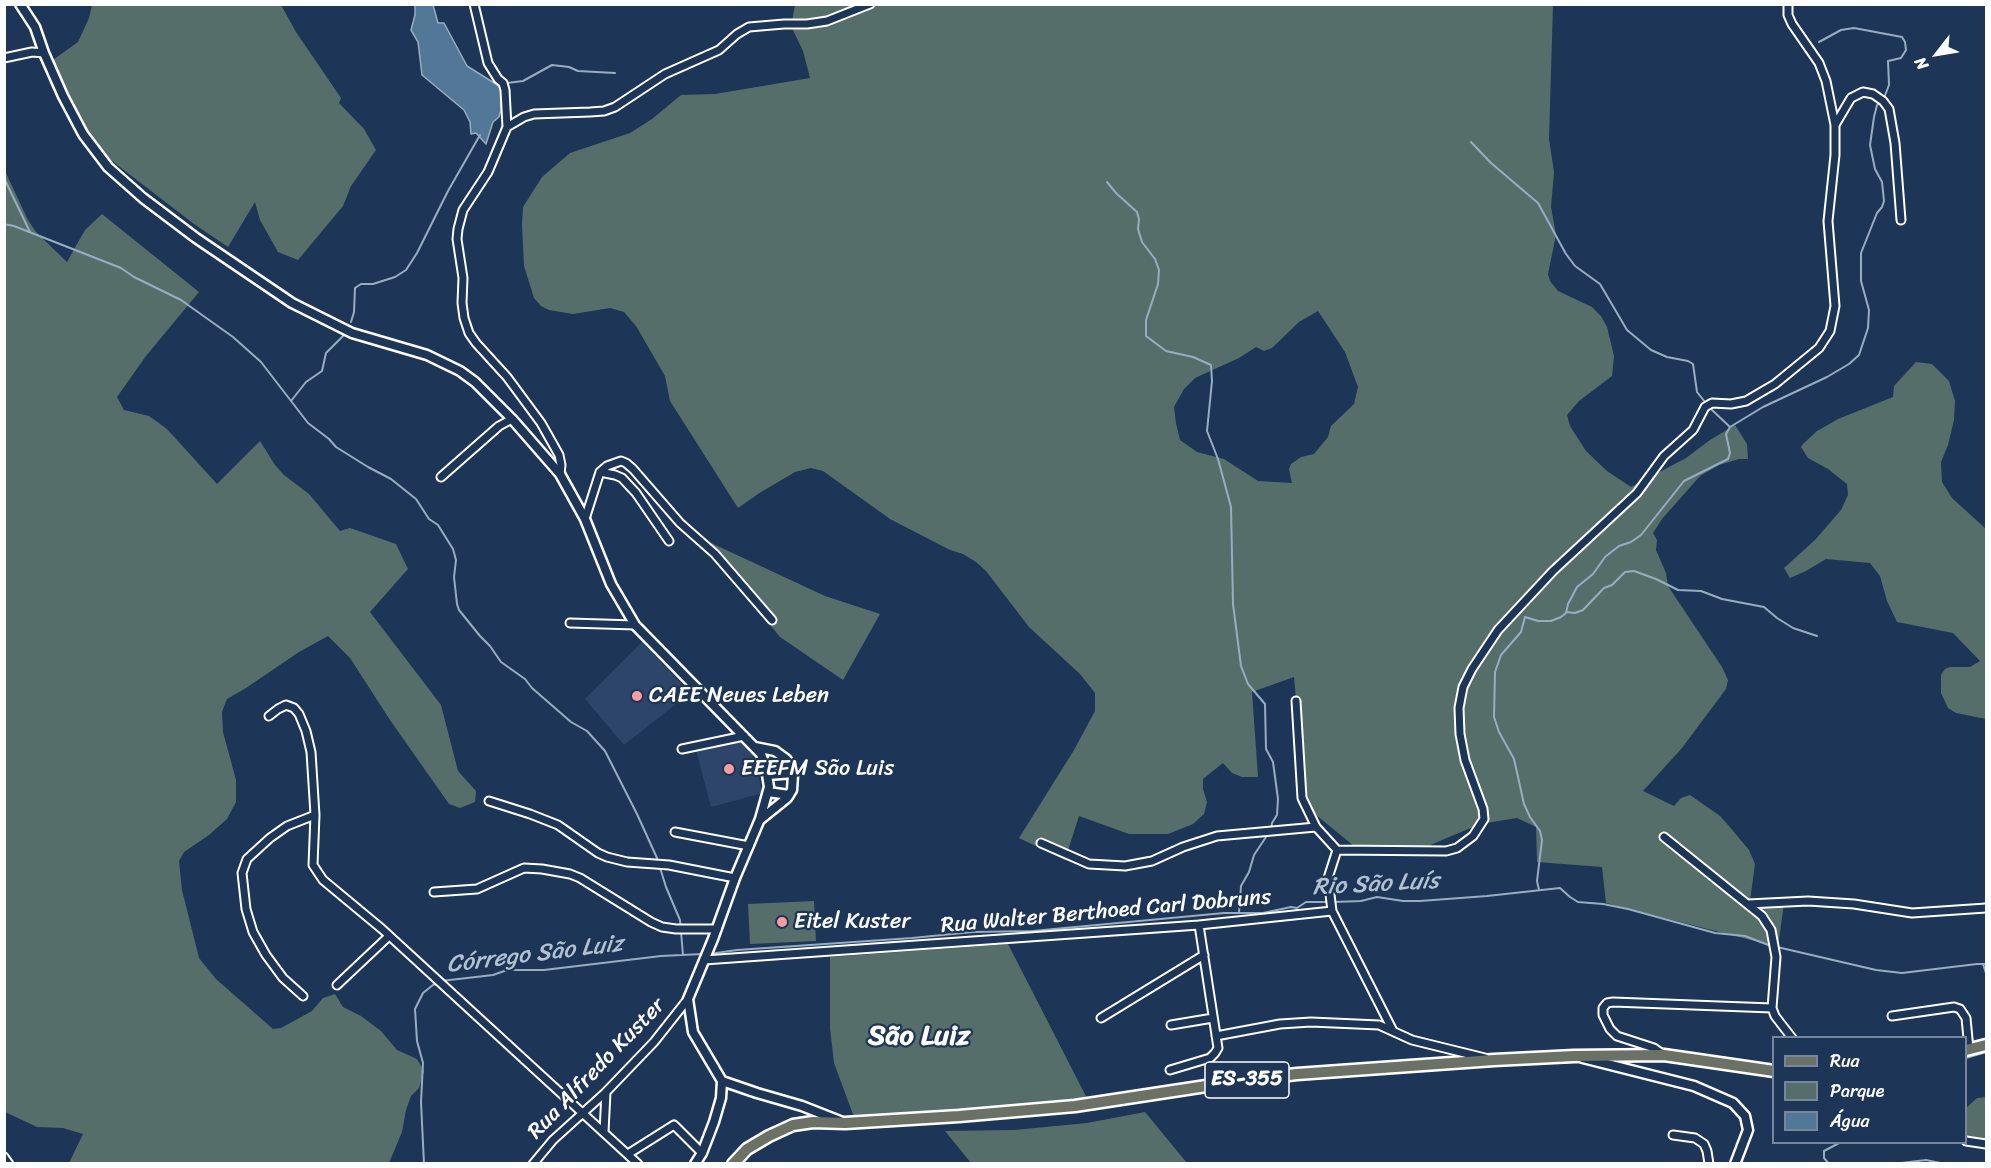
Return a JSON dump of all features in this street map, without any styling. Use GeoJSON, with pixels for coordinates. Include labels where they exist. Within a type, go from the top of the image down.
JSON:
{"type":"FeatureCollection","features":[{"type":"Feature","properties":{"kind":"main road"},"geometry":{"type":"LineString","coordinates":[[1967,1049],[1986,1045]]}},
{"type":"Feature","properties":{"kind":"main road","name":"ES-355"},"geometry":{"type":"LineString","coordinates":[[733,1164],[747,1149],[793,1125],[1075,1106],[1297,1074],[1494,1060],[1664,1055],[1772,1071]]}},
{"type":"Feature","properties":{"kind":"street"},"geometry":{"type":"LineString","coordinates":[[20,4],[34,27],[83,134],[108,167],[143,198],[274,293],[352,333],[444,362],[475,382],[512,418],[560,474],[585,519],[611,584],[635,625],[761,754],[768,775],[768,792],[760,819],[688,999],[693,1032],[722,1081],[721,1098],[702,1153],[694,1164]]}},
{"type":"Feature","properties":{"kind":"street"},"geometry":{"type":"LineString","coordinates":[[474,4],[488,63],[506,90],[507,127],[488,172],[463,210],[458,229],[464,318],[469,333],[476,343],[507,377],[541,423],[559,455],[560,474]]}},
{"type":"Feature","properties":{"kind":"street"},"geometry":{"type":"LineString","coordinates":[[507,127],[534,114],[590,112],[615,107],[665,74],[719,50],[749,27],[827,21],[870,4]]}},
{"type":"Feature","properties":{"kind":"street"},"geometry":{"type":"LineString","coordinates":[[1296,701],[1302,798],[1316,827],[1337,850],[1446,851],[1457,848],[1473,836],[1484,819],[1483,808],[1465,760],[1460,734],[1459,708],[1463,687],[1472,669],[1498,630],[1553,571],[1637,493],[1665,456],[1693,430],[1705,407],[1712,403],[1738,403],[1775,384],[1819,348],[1830,331],[1835,306],[1828,221],[1836,125],[1826,81],[1819,63],[1792,24],[1788,15],[1788,4]]}},
{"type":"Feature","properties":{"kind":"street"},"geometry":{"type":"LineString","coordinates":[[4,57],[32,52],[44,53]]}},
{"type":"Feature","properties":{"kind":"street"},"geometry":{"type":"LineString","coordinates":[[1836,125],[1847,103],[1856,94],[1863,92],[1873,94],[1889,109],[1895,143],[1901,220]]}},
{"type":"Feature","properties":{"kind":"street"},"geometry":{"type":"LineString","coordinates":[[441,477],[499,426],[512,418]]}},
{"type":"Feature","properties":{"kind":"street"},"geometry":{"type":"LineString","coordinates":[[585,519],[600,472],[607,466],[621,461],[626,463],[680,523],[715,554],[772,620]]}},
{"type":"Feature","properties":{"kind":"street"},"geometry":{"type":"LineString","coordinates":[[600,472],[615,475],[629,485],[669,541]]}},
{"type":"Feature","properties":{"kind":"street"},"geometry":{"type":"LineString","coordinates":[[570,623],[635,625]]}},
{"type":"Feature","properties":{"kind":"street"},"geometry":{"type":"LineString","coordinates":[[269,716],[286,705],[294,708],[306,731],[311,752],[315,814],[312,857],[316,873],[448,989],[638,1164]]}},
{"type":"Feature","properties":{"kind":"street"},"geometry":{"type":"LineString","coordinates":[[682,749],[744,736]]}},
{"type":"Feature","properties":{"kind":"street"},"geometry":{"type":"LineString","coordinates":[[752,746],[776,751],[786,759],[792,767],[794,782],[789,795],[760,819]]}},
{"type":"Feature","properties":{"kind":"street"},"geometry":{"type":"LineString","coordinates":[[768,775],[793,773]]}},
{"type":"Feature","properties":{"kind":"street"},"geometry":{"type":"LineString","coordinates":[[768,792],[789,795]]}},
{"type":"Feature","properties":{"kind":"street"},"geometry":{"type":"LineString","coordinates":[[489,801],[530,813],[558,825],[607,857],[627,862],[669,865],[735,878]]}},
{"type":"Feature","properties":{"kind":"street"},"geometry":{"type":"LineString","coordinates":[[303,996],[283,978],[253,932],[246,909],[242,873],[247,859],[270,837],[287,826],[315,814]]}},
{"type":"Feature","properties":{"kind":"street"},"geometry":{"type":"LineString","coordinates":[[1041,843],[1089,864],[1125,866],[1152,861],[1183,847],[1217,836],[1316,827]]}},
{"type":"Feature","properties":{"kind":"street"},"geometry":{"type":"LineString","coordinates":[[675,832],[749,846]]}},
{"type":"Feature","properties":{"kind":"street"},"geometry":{"type":"LineString","coordinates":[[1664,837],[1762,916],[1771,930],[1776,957],[1772,1008],[1775,1016],[1790,1036]]}},
{"type":"Feature","properties":{"kind":"street"},"geometry":{"type":"LineString","coordinates":[[1337,850],[1328,878],[1332,910],[1393,1031]]}},
{"type":"Feature","properties":{"kind":"street"},"geometry":{"type":"LineString","coordinates":[[434,892],[477,889],[524,868],[557,871],[580,878],[662,927],[717,929]]}},
{"type":"Feature","properties":{"kind":"street"},"geometry":{"type":"LineString","coordinates":[[1748,904],[1808,901],[1854,904],[1912,913],[1986,908]]}},
{"type":"Feature","properties":{"kind":"street","name":"Rua Walter Berthoed Carl Dobruns"},"geometry":{"type":"LineString","coordinates":[[704,959],[1199,925],[1332,910]]}},
{"type":"Feature","properties":{"kind":"street"},"geometry":{"type":"LineString","coordinates":[[1170,1070],[1213,1056],[1218,1048],[1199,925]]}},
{"type":"Feature","properties":{"kind":"street"},"geometry":{"type":"LineString","coordinates":[[337,986],[389,936]]}},
{"type":"Feature","properties":{"kind":"street"},"geometry":{"type":"LineString","coordinates":[[1101,1017],[1204,955]]}},
{"type":"Feature","properties":{"kind":"street","name":"Rua Alfredo Kuster"},"geometry":{"type":"LineString","coordinates":[[533,1164],[553,1140],[606,1092],[654,1042],[688,999]]}},
{"type":"Feature","properties":{"kind":"street"},"geometry":{"type":"LineString","coordinates":[[1664,1055],[1654,1047],[1624,1040],[1617,1036],[1605,1019],[1604,1006],[1613,1002],[1772,1008]]}},
{"type":"Feature","properties":{"kind":"street"},"geometry":{"type":"LineString","coordinates":[[1892,1017],[1960,1009],[1966,1018],[1967,1036]]}},
{"type":"Feature","properties":{"kind":"street"},"geometry":{"type":"LineString","coordinates":[[1171,1025],[1213,1018]]}},
{"type":"Feature","properties":{"kind":"street"},"geometry":{"type":"LineString","coordinates":[[1216,1036],[1280,1024],[1311,1022],[1378,1025],[1412,1040],[1494,1060]]}},
{"type":"Feature","properties":{"kind":"street"},"geometry":{"type":"LineString","coordinates":[[1574,1056],[1694,1086],[1733,1103],[1745,1116],[1748,1130],[1735,1164]]}},
{"type":"Feature","properties":{"kind":"street"},"geometry":{"type":"LineString","coordinates":[[722,1081],[802,1106],[845,1123]]}},
{"type":"Feature","properties":{"kind":"street"},"geometry":{"type":"LineString","coordinates":[[604,1132],[606,1092]]}},
{"type":"Feature","properties":{"kind":"street"},"geometry":{"type":"LineString","coordinates":[[628,1154],[674,1125],[702,1153]]}},
{"type":"Feature","properties":{"kind":"street"},"geometry":{"type":"LineString","coordinates":[[1673,1135],[1695,1138],[1704,1144],[1709,1164]]}},
{"type":"Feature","properties":{"kind":"street"},"geometry":{"type":"LineString","coordinates":[[1967,1141],[1986,1144]]}},
{"type":"Feature","properties":{"kind":"street"},"geometry":{"type":"LineString","coordinates":[[4,1157],[9,1164]]}},
{"type":"Feature","properties":{"kind":"shaded area","name":"CAEE Neues Leben"},"geometry":{"type":"Polygon","coordinates":[[[642,642],[690,693],[624,745],[585,699],[642,642]]]}},
{"type":"Feature","properties":{"kind":"shaded area","name":"EEEFM São Luis"},"geometry":{"type":"Polygon","coordinates":[[[746,732],[763,793],[711,807],[695,746],[746,732]]]}},
{"type":"Feature","properties":{"kind":"green space"},"geometry":{"type":"Polygon","coordinates":[[[92,5],[281,5],[296,32],[341,98],[339,103],[364,129],[376,150],[351,186],[343,206],[298,260],[278,252],[260,220],[255,202],[228,247],[194,224],[103,154],[50,62],[78,42],[92,5]]]}},
{"type":"Feature","properties":{"kind":"green space"},"geometry":{"type":"Polygon","coordinates":[[[795,5],[1553,5],[1549,139],[1554,172],[1551,207],[1556,235],[1548,274],[1550,281],[1558,291],[1592,307],[1601,316],[1607,327],[1614,356],[1612,376],[1579,401],[1567,415],[1570,426],[1586,451],[1607,471],[1631,487],[1686,458],[1735,425],[1747,444],[1748,459],[1739,459],[1719,465],[1700,476],[1662,519],[1653,533],[1657,540],[1656,550],[1666,573],[1668,586],[1722,667],[1728,680],[1726,689],[1682,748],[1643,791],[1674,806],[1681,798],[1690,795],[1720,816],[1729,826],[1749,850],[1755,864],[1750,901],[1784,903],[1778,947],[1606,903],[1602,867],[1537,862],[1536,827],[1517,818],[1480,824],[1428,846],[1387,853],[1360,851],[1310,810],[1297,785],[1298,722],[1294,677],[1252,692],[1258,777],[1242,777],[1232,773],[1223,763],[1203,779],[1207,802],[1204,814],[1193,824],[1168,834],[1129,834],[1079,816],[1065,860],[1019,838],[1074,750],[1095,711],[1095,693],[1080,674],[1029,627],[986,571],[976,562],[890,519],[823,471],[811,468],[795,472],[738,508],[670,401],[665,376],[636,326],[624,312],[610,308],[573,314],[549,310],[541,306],[534,298],[524,266],[523,207],[542,177],[570,153],[630,133],[652,119],[681,95],[715,94],[810,78],[803,51],[791,26],[795,5]],[[1318,311],[1299,322],[1272,348],[1264,351],[1256,347],[1239,358],[1195,378],[1184,389],[1174,407],[1180,440],[1197,452],[1224,459],[1258,481],[1292,483],[1289,469],[1291,464],[1301,457],[1314,454],[1328,437],[1331,426],[1354,404],[1358,387],[1345,352],[1318,311]]]}},
{"type":"Feature","properties":{"kind":"green space"},"geometry":{"type":"Polygon","coordinates":[[[5,171],[36,232],[67,262],[85,230],[102,214],[199,292],[146,356],[117,397],[124,410],[149,416],[167,429],[217,484],[260,441],[275,465],[309,494],[340,531],[350,528],[396,544],[408,569],[370,612],[441,705],[458,771],[476,791],[475,802],[460,808],[449,804],[350,658],[328,636],[227,699],[222,712],[223,732],[236,780],[236,802],[227,819],[184,852],[179,861],[182,890],[199,958],[216,979],[273,1029],[281,1028],[312,1011],[323,998],[335,994],[343,1007],[361,1016],[381,1031],[397,1050],[417,1059],[424,1071],[419,1088],[411,1096],[402,1132],[389,1163],[69,1163],[83,1134],[63,1128],[37,1127],[5,1112],[5,171]]]}},
{"type":"Feature","properties":{"kind":"green space"},"geometry":{"type":"Polygon","coordinates":[[[1916,362],[1932,364],[1949,381],[1955,401],[1954,420],[1941,462],[1942,482],[1952,498],[1986,529],[1986,719],[1956,713],[1948,708],[1941,693],[1941,675],[1945,669],[1970,667],[1980,661],[1953,633],[1897,622],[1887,601],[1880,576],[1870,563],[1826,559],[1790,578],[1784,568],[1815,540],[1841,510],[1848,495],[1847,484],[1828,469],[1808,458],[1801,447],[1817,431],[1838,419],[1893,397],[1894,386],[1916,362]]]}},
{"type":"Feature","properties":{"kind":"green space"},"geometry":{"type":"Polygon","coordinates":[[[709,542],[825,596],[880,614],[843,680],[780,637],[741,590],[709,542]]]}},
{"type":"Feature","properties":{"kind":"green space","name":"Eitel Kuster"},"geometry":{"type":"Polygon","coordinates":[[[814,901],[816,941],[750,944],[748,904],[814,901]]]}},
{"type":"Feature","properties":{"kind":"green space"},"geometry":{"type":"Polygon","coordinates":[[[1008,944],[1093,1110],[978,1118],[854,1117],[834,1063],[830,1028],[830,957],[1008,944]]]}},
{"type":"Feature","properties":{"kind":"green space"},"geometry":{"type":"Polygon","coordinates":[[[1986,1097],[1986,1147],[1962,1144],[1967,1144],[1967,1107],[1977,1098],[1986,1097]]]}},
{"type":"Feature","properties":{"kind":"green space"},"geometry":{"type":"Polygon","coordinates":[[[1145,1112],[1187,1163],[971,1163],[945,1131],[1014,1130],[1087,1123],[1145,1112]]]}},
{"type":"Feature","properties":{"kind":"water"},"geometry":{"type":"Polygon","coordinates":[[[415,5],[433,5],[438,23],[444,23],[467,66],[499,86],[501,110],[499,117],[493,122],[486,144],[476,133],[471,134],[470,122],[464,110],[422,75],[418,42],[411,30],[415,5]]]}},
{"type":"Feature","properties":{"kind":"waterway"},"geometry":{"type":"LineString","coordinates":[[1819,42],[1841,30],[1854,28],[1902,37],[1906,50],[1901,58],[1888,61],[1889,85],[1884,98]]}},
{"type":"Feature","properties":{"kind":"waterway"},"geometry":{"type":"LineString","coordinates":[[507,83],[523,81],[552,65],[569,67],[578,71],[615,73]]}},
{"type":"Feature","properties":{"kind":"waterway"},"geometry":{"type":"LineString","coordinates":[[1539,890],[1537,881],[1542,840],[1540,831],[1524,804],[1514,759],[1499,732],[1494,717],[1495,672],[1501,655],[1521,632],[1525,617],[1538,621],[1551,621],[1561,617],[1566,613],[1577,587],[1593,574],[1605,557],[1619,546],[1641,535],[1684,481],[1728,459],[1730,453],[1726,434],[1730,427],[1763,407],[1827,377],[1859,355],[1868,328],[1869,310],[1861,281],[1861,253],[1884,201],[1882,182],[1875,169],[1870,145],[1874,117],[1877,105],[1880,103]]}},
{"type":"Feature","properties":{"kind":"waterway"},"geometry":{"type":"LineString","coordinates":[[351,322],[354,312],[355,288],[361,284],[373,284],[395,277],[406,270],[480,135]]}},
{"type":"Feature","properties":{"kind":"waterway"},"geometry":{"type":"LineString","coordinates":[[1471,142],[1491,163],[1538,203],[1566,254],[1575,266],[1600,284],[1627,330],[1651,350],[1693,364],[1697,392],[1705,402]]}},
{"type":"Feature","properties":{"kind":"waterway"},"geometry":{"type":"LineString","coordinates":[[4,178],[30,232]]}},
{"type":"Feature","properties":{"kind":"waterway"},"geometry":{"type":"LineString","coordinates":[[1107,182],[1137,212],[1138,229],[1142,242],[1155,259],[1159,270],[1158,284],[1146,320],[1146,336],[1166,351],[1193,357],[1211,365],[1212,381],[1207,431],[1218,459],[1231,507],[1233,604],[1241,666],[1248,684],[1265,704],[1266,749],[1273,762],[1278,799],[1277,815],[1271,829]]}},
{"type":"Feature","properties":{"kind":"waterway"},"geometry":{"type":"LineString","coordinates":[[4,224],[121,268],[134,277],[181,300],[233,337],[261,362],[308,423],[336,447],[391,479],[416,499],[429,519],[438,525],[453,549],[456,560],[454,577],[459,610],[501,662],[525,679],[571,722],[587,731],[605,751],[657,858],[680,920],[683,955]]}},
{"type":"Feature","properties":{"kind":"waterway"},"geometry":{"type":"LineString","coordinates":[[291,401],[306,382],[322,371],[326,353],[344,335]]}},
{"type":"Feature","properties":{"kind":"waterway"},"geometry":{"type":"LineString","coordinates":[[1711,409],[1730,427]]}},
{"type":"Feature","properties":{"kind":"waterway"},"geometry":{"type":"LineString","coordinates":[[1566,612],[1575,613],[1583,610],[1604,588],[1612,585],[1625,572],[1634,571],[1678,590],[1701,591],[1722,599],[1764,607],[1793,628],[1817,636]]}},
{"type":"Feature","properties":{"kind":"waterway"},"geometry":{"type":"LineString","coordinates":[[1239,913],[1241,886],[1249,872],[1254,855],[1268,834]]}},
{"type":"Feature","properties":{"kind":"waterway","name":"Rio São Luís"},"geometry":{"type":"LineString","coordinates":[[1334,902],[1361,901],[1377,897],[1420,901],[1560,888],[1578,902],[1628,909],[1715,933],[1745,936],[1771,946]]}},
{"type":"Feature","properties":{"kind":"waterway","name":"Rio São Luís"},"geometry":{"type":"LineString","coordinates":[[709,954],[973,932],[1033,931],[1224,913],[1263,913],[1291,907],[1297,908],[1306,902],[1328,902]]}},
{"type":"Feature","properties":{"kind":"waterway","name":"Rio São Luís"},"geometry":{"type":"LineString","coordinates":[[1777,947],[1876,970],[1902,973],[1986,964]]}},
{"type":"Feature","properties":{"kind":"waterway","name":"Córrego São Luiz"},"geometry":{"type":"LineString","coordinates":[[424,1164],[421,1102],[423,1063],[417,1041],[415,1009],[423,993],[433,985],[441,981],[493,975],[507,970],[544,970],[661,956],[703,954]]}},
{"type":"Feature","properties":{"kind":"waterway"},"geometry":{"type":"LineString","coordinates":[[1983,964],[1986,973]]}},
{"type":"Feature","properties":{"kind":"waterway"},"geometry":{"type":"LineString","coordinates":[[1967,1058],[1986,1052]]}},
{"type":"Feature","properties":{"kind":"waterway"},"geometry":{"type":"LineString","coordinates":[[1829,1164],[1824,1158],[1824,1151],[1837,1144]]}},
{"type":"Feature","properties":{"kind":"waterway"},"geometry":{"type":"LineString","coordinates":[[1893,1164],[1926,1160],[1945,1164]]}},
{"type":"Feature","properties":{"kind":"place","name":"CAEE Neues Leben"},"geometry":{"type":"Point","coordinates":[637,696]}},
{"type":"Feature","properties":{"kind":"place","name":"EEEFM São Luis"},"geometry":{"type":"Point","coordinates":[729,769]}},
{"type":"Feature","properties":{"kind":"place","name":"Eitel Kuster"},"geometry":{"type":"Point","coordinates":[782,922]}},
{"type":"Feature","properties":{"kind":"district","name":"São Luiz"},"geometry":{"type":"Point","coordinates":[919,1037]}}]}
